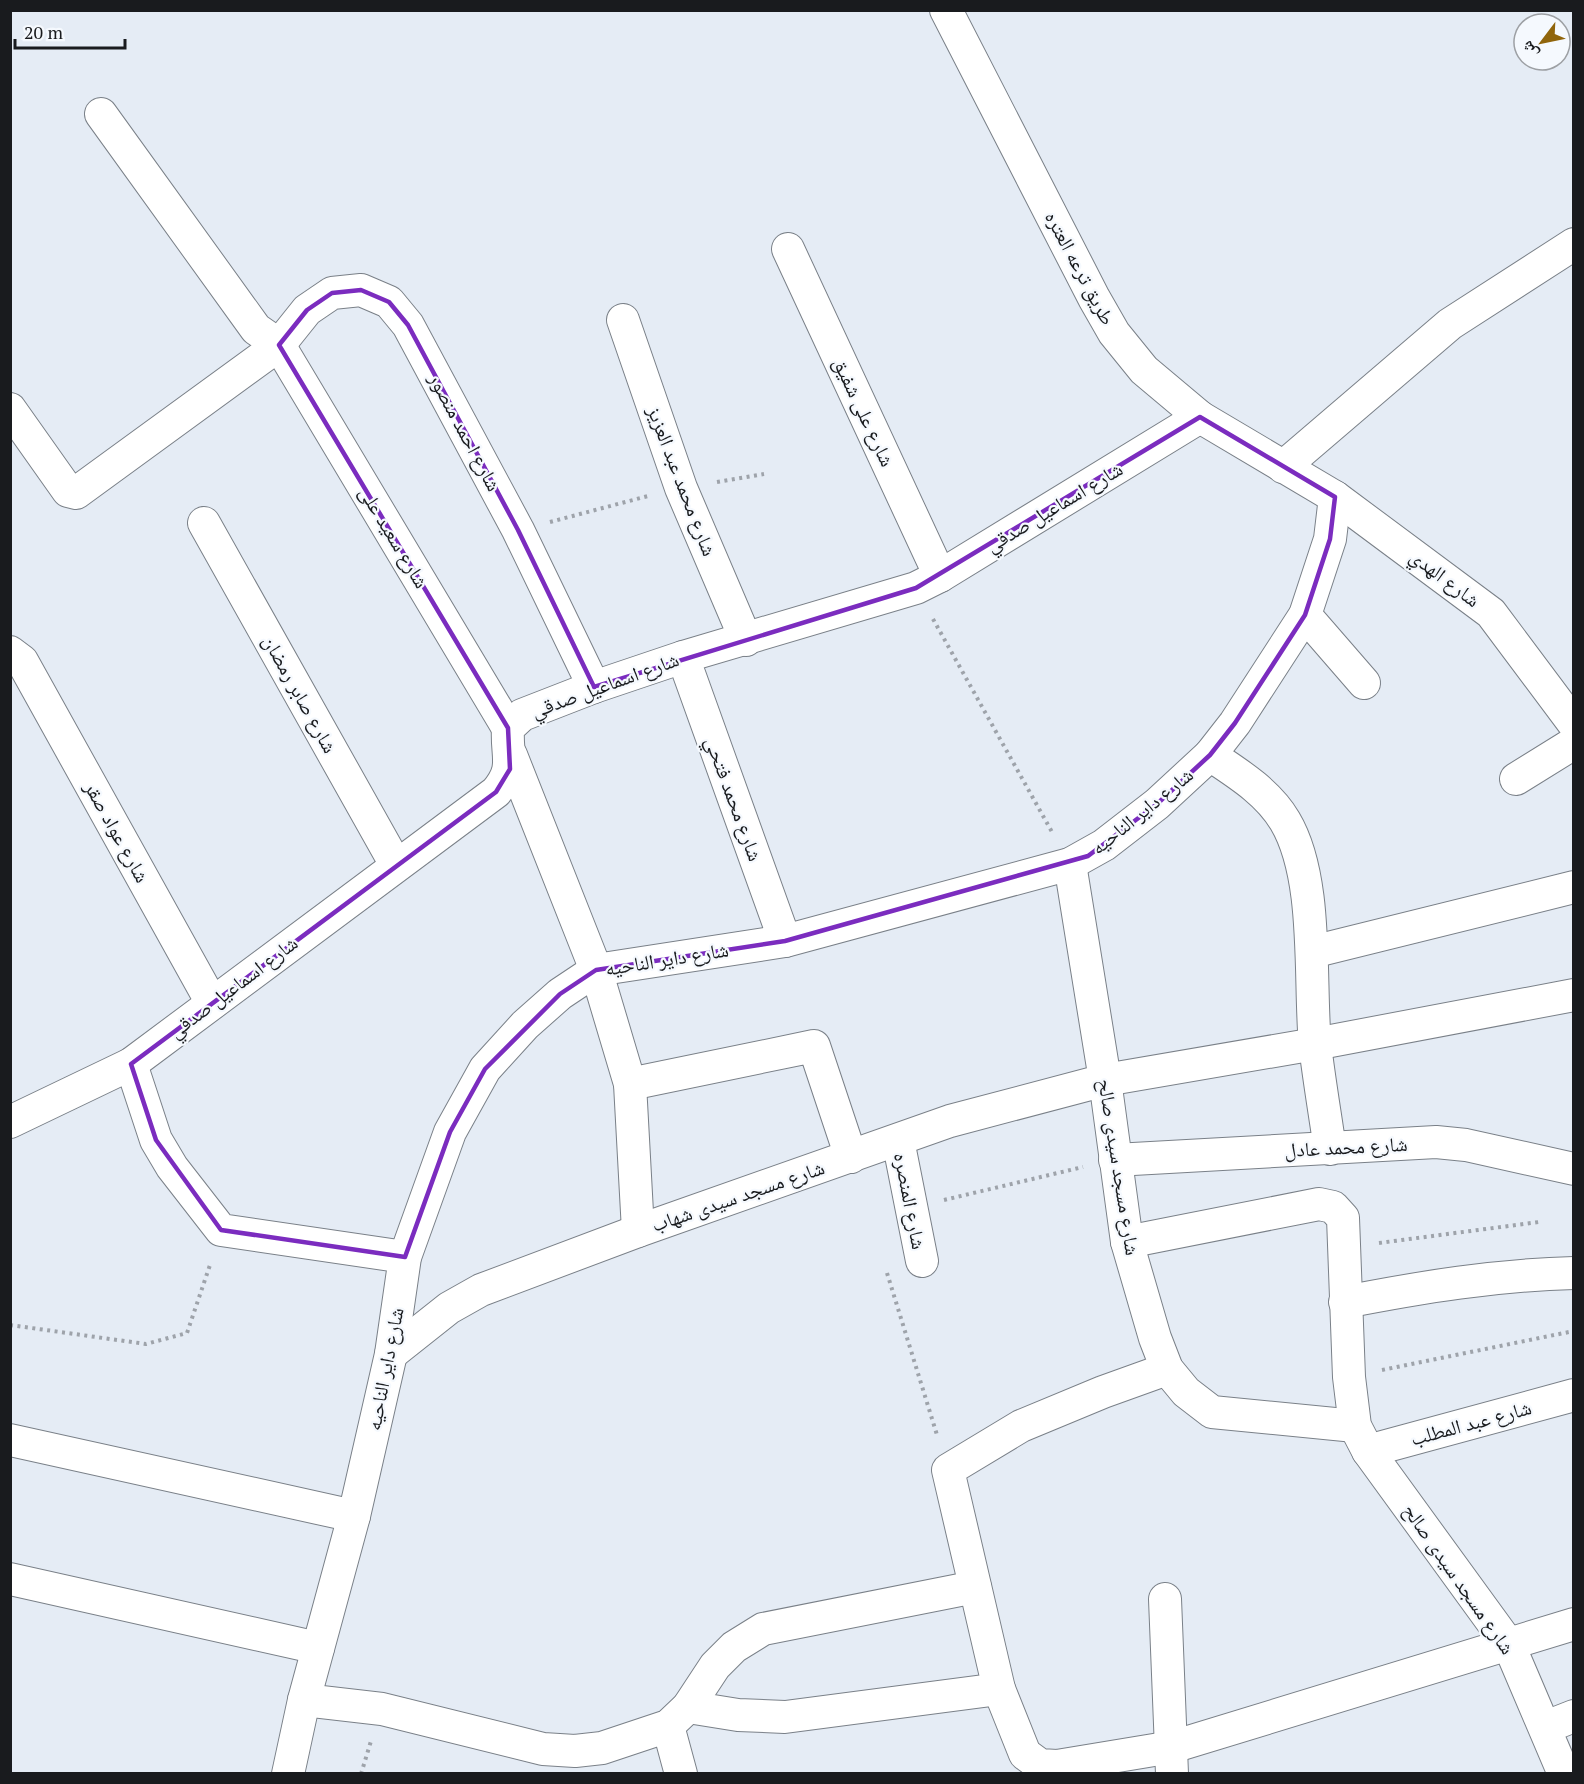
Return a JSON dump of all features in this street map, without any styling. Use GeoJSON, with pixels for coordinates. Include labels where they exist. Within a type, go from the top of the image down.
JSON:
{"type":"FeatureCollection","features":[{"type":"Feature","properties":{"kind":"street","name":"طريق ترعه العتره"},"geometry":{"type":"LineString","coordinates":[[945,10],[1114,333],[1144,370],[1200,417],[1283,467]]}},
{"type":"Feature","properties":{"kind":"street","name":"شارع سعيد على"},"geometry":{"type":"LineString","coordinates":[[101,114],[256,329],[279,345],[510,742],[596,970],[630,1084],[638,1231]]}},
{"type":"Feature","properties":{"kind":"street"},"geometry":{"type":"LineString","coordinates":[[1283,467],[1450,324],[1574,244]]}},
{"type":"Feature","properties":{"kind":"street","name":"شارع على شفيق"},"geometry":{"type":"LineString","coordinates":[[788,249],[928,582]]}},
{"type":"Feature","properties":{"kind":"street","name":"شارع احمد منصور"},"geometry":{"type":"LineString","coordinates":[[279,345],[307,310],[332,293],[361,290],[389,302],[408,325],[518,530],[594,687]]}},
{"type":"Feature","properties":{"kind":"street","name":"شارع محمد عبد العزيز"},"geometry":{"type":"LineString","coordinates":[[623,320],[681,488],[746,640]]}},
{"type":"Feature","properties":{"kind":"street"},"geometry":{"type":"LineString","coordinates":[[10,410],[68,490],[76,493],[279,345]]}},
{"type":"Feature","properties":{"kind":"street","name":"شارع اسماعيل صدقي"},"geometry":{"type":"LineString","coordinates":[[10,1122],[131,1064],[496,792],[505,781],[510,742],[522,715],[594,687],[683,657],[746,640],[928,582],[1200,417]]}},
{"type":"Feature","properties":{"kind":"street","name":"شارع الهدي"},"geometry":{"type":"LineString","coordinates":[[1283,467],[1335,497],[1491,613],[1574,724]]}},
{"type":"Feature","properties":{"kind":"street","name":"شارع داير الناحيه"},"geometry":{"type":"LineString","coordinates":[[288,1773],[304,1700],[354,1516],[391,1354],[405,1257],[450,1132],[485,1069],[551,1002],[596,970],[785,941],[1070,864],[1104,845],[1157,804],[1210,755],[1259,688],[1305,615],[1330,539],[1335,497]]}},
{"type":"Feature","properties":{"kind":"street","name":"شارع صابر رمضان"},"geometry":{"type":"LineString","coordinates":[[204,523],[396,865]]}},
{"type":"Feature","properties":{"kind":"street"},"geometry":{"type":"LineString","coordinates":[[1305,615],[1364,684]]}},
{"type":"Feature","properties":{"kind":"street","name":"شارع عواد صقر"},"geometry":{"type":"LineString","coordinates":[[16,657],[212,1002]]}},
{"type":"Feature","properties":{"kind":"street","name":"شارع محمد فتحي"},"geometry":{"type":"LineString","coordinates":[[683,657],[785,941]]}},
{"type":"Feature","properties":{"kind":"street"},"geometry":{"type":"LineString","coordinates":[[1516,779],[1574,743]]}},
{"type":"Feature","properties":{"kind":"street"},"geometry":{"type":"LineString","coordinates":[[1210,755],[1250,782],[1284,818],[1296,841],[1303,870],[1312,952],[1315,1044],[1330,1149]]}},
{"type":"Feature","properties":{"kind":"street","name":"شارع مسجد سيدى صالح"},"geometry":{"type":"LineString","coordinates":[[1070,864],[1105,1080],[1127,1242],[1155,1338],[1167,1369],[1186,1392],[1212,1412],[1362,1438]]}},
{"type":"Feature","properties":{"kind":"street"},"geometry":{"type":"LineString","coordinates":[[1312,952],[1574,887]]}},
{"type":"Feature","properties":{"kind":"street","name":"شارع مسجد سيدى شهاب"},"geometry":{"type":"LineString","coordinates":[[391,1354],[465,1298],[638,1231],[950,1121],[1105,1080],[1315,1044],[1574,995]]}},
{"type":"Feature","properties":{"kind":"street"},"geometry":{"type":"LineString","coordinates":[[630,1084],[814,1046],[851,1157]]}},
{"type":"Feature","properties":{"kind":"street"},"geometry":{"type":"LineString","coordinates":[[131,1064],[156,1140],[172,1167],[221,1230],[405,1257]]}},
{"type":"Feature","properties":{"kind":"street","name":"شارع المنصره"},"geometry":{"type":"LineString","coordinates":[[898,1140],[922,1261]]}},
{"type":"Feature","properties":{"kind":"street","name":"شارع محمد عادل"},"geometry":{"type":"LineString","coordinates":[[1115,1160],[1436,1142],[1466,1145],[1574,1169]]}},
{"type":"Feature","properties":{"kind":"street","name":"شارع مسجد سيدى صالح"},"geometry":{"type":"LineString","coordinates":[[1127,1242],[1319,1204],[1333,1207],[1343,1218],[1349,1377],[1362,1438],[1509,1645],[1560,1722],[1564,1773]]}},
{"type":"Feature","properties":{"kind":"street"},"geometry":{"type":"LineString","coordinates":[[1346,1302],[1433,1284],[1521,1274],[1574,1273]]}},
{"type":"Feature","properties":{"kind":"street"},"geometry":{"type":"LineString","coordinates":[[1167,1369],[1103,1392],[1021,1426],[948,1470],[999,1689],[1025,1754],[1040,1765],[1172,1760],[1574,1624]]}},
{"type":"Feature","properties":{"kind":"street","name":"شارع عبد المطلب"},"geometry":{"type":"LineString","coordinates":[[1362,1438],[1574,1395]]}},
{"type":"Feature","properties":{"kind":"street"},"geometry":{"type":"LineString","coordinates":[[10,1440],[354,1516]]}},
{"type":"Feature","properties":{"kind":"street"},"geometry":{"type":"LineString","coordinates":[[10,1579],[318,1648]]}},
{"type":"Feature","properties":{"kind":"street"},"geometry":{"type":"LineString","coordinates":[[681,1773],[678,1716],[715,1666],[734,1647],[763,1629],[975,1587]]}},
{"type":"Feature","properties":{"kind":"street"},"geometry":{"type":"LineString","coordinates":[[1165,1599],[1172,1760]]}},
{"type":"Feature","properties":{"kind":"street"},"geometry":{"type":"LineString","coordinates":[[304,1700],[382,1709],[543,1749],[564,1750],[602,1748],[678,1716],[785,1717],[999,1689]]}},
{"type":"Feature","properties":{"kind":"path"},"geometry":{"type":"LineString","coordinates":[[518,530],[681,488],[764,474]]}},
{"type":"Feature","properties":{"kind":"path"},"geometry":{"type":"LineString","coordinates":[[928,582],[1070,864]]}},
{"type":"Feature","properties":{"kind":"path"},"geometry":{"type":"LineString","coordinates":[[911,1208],[1115,1160]]}},
{"type":"Feature","properties":{"kind":"path"},"geometry":{"type":"LineString","coordinates":[[1344,1247],[1539,1222]]}},
{"type":"Feature","properties":{"kind":"path"},"geometry":{"type":"LineString","coordinates":[[10,1325],[146,1344],[187,1333],[221,1230]]}},
{"type":"Feature","properties":{"kind":"path"},"geometry":{"type":"LineString","coordinates":[[886,1270],[948,1470]]}},
{"type":"Feature","properties":{"kind":"path"},"geometry":{"type":"LineString","coordinates":[[1349,1377],[1574,1331]]}},
{"type":"Feature","properties":{"kind":"highlighted area"},"geometry":{"type":"Polygon","coordinates":[[[361,290],[389,302],[408,325],[518,530],[594,687],[916,588],[1200,417],[1335,497],[1330,539],[1305,615],[1235,723],[1210,755],[1157,804],[1088,856],[785,941],[596,970],[560,994],[485,1069],[450,1132],[405,1257],[221,1230],[156,1140],[131,1064],[496,792],[510,769],[508,728],[279,345],[307,310],[332,293],[361,290]]]}}]}
